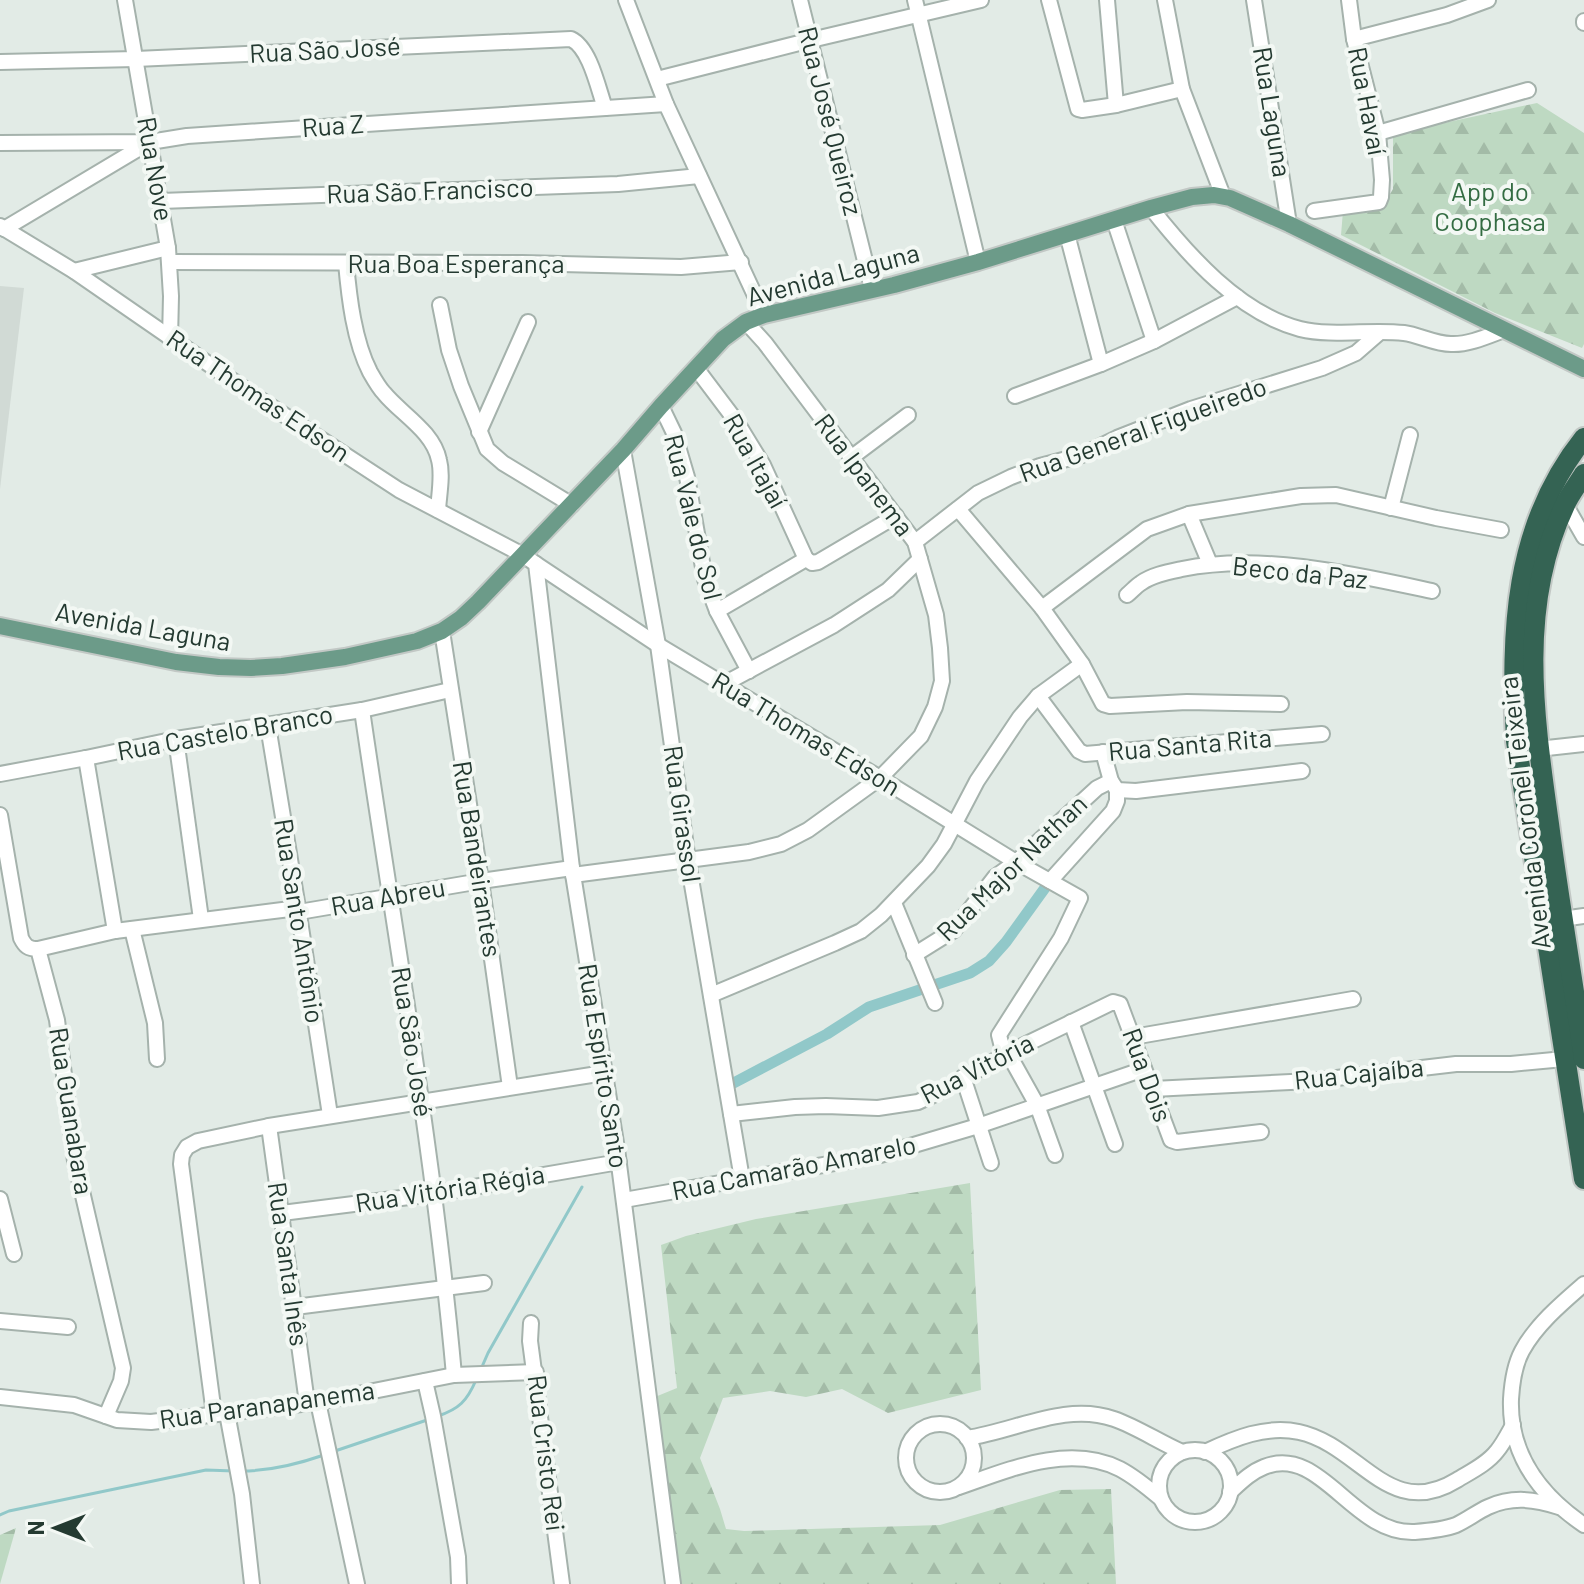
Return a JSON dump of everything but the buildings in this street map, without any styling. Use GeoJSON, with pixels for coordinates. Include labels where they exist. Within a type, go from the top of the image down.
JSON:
{"type":"FeatureCollection","features":[{"type":"Feature","properties":{"kind":"highway","name":"Avenida Coronel Teixeira"},"geometry":{"type":"LineString","coordinates":[[1574,1059],[1516,741],[1513,683],[1519,590],[1530,541],[1548,496],[1584,438]]}},
{"type":"Feature","properties":{"kind":"highway","name":"Avenida Coronel Teixeira"},"geometry":{"type":"LineString","coordinates":[[1584,474],[1565,504],[1538,590],[1534,626],[1534,704],[1562,919],[1584,1179]]}},
{"type":"Feature","properties":{"kind":"main road","name":"Avenida Laguna"},"geometry":{"type":"LineString","coordinates":[[0,626],[176,662],[251,668],[345,657],[391,648],[442,631],[529,560],[572,505],[661,406],[723,339],[746,322],[978,262],[1203,195],[1223,196],[1289,224],[1581,371]]}},
{"type":"Feature","properties":{"kind":"street","name":"Rua Nove"},"geometry":{"type":"LineString","coordinates":[[125,0],[169,255],[170,339]]}},
{"type":"Feature","properties":{"kind":"street"},"geometry":{"type":"LineString","coordinates":[[626,0],[666,104],[764,315]]}},
{"type":"Feature","properties":{"kind":"street","name":"Rua José Queiroz"},"geometry":{"type":"LineString","coordinates":[[800,0],[872,289]]}},
{"type":"Feature","properties":{"kind":"street"},"geometry":{"type":"LineString","coordinates":[[657,79],[811,40],[917,7],[981,0]]}},
{"type":"Feature","properties":{"kind":"street"},"geometry":{"type":"LineString","coordinates":[[1049,0],[1077,107],[1082,110],[1116,105],[1182,89]]}},
{"type":"Feature","properties":{"kind":"street"},"geometry":{"type":"LineString","coordinates":[[1107,0],[1116,105]]}},
{"type":"Feature","properties":{"kind":"street"},"geometry":{"type":"LineString","coordinates":[[1165,0],[1182,89],[1223,196]]}},
{"type":"Feature","properties":{"kind":"street","name":"Rua Laguna"},"geometry":{"type":"LineString","coordinates":[[1254,0],[1289,224]]}},
{"type":"Feature","properties":{"kind":"street","name":"Rua Havaí"},"geometry":{"type":"LineString","coordinates":[[1314,211],[1379,202],[1381,197],[1378,133],[1354,39],[1349,0]]}},
{"type":"Feature","properties":{"kind":"street"},"geometry":{"type":"LineString","coordinates":[[1354,39],[1447,15],[1488,0]]}},
{"type":"Feature","properties":{"kind":"street"},"geometry":{"type":"LineString","coordinates":[[917,7],[978,262]]}},
{"type":"Feature","properties":{"kind":"street","name":"Rua São José"},"geometry":{"type":"LineString","coordinates":[[0,62],[136,59],[571,39],[578,42],[585,53],[605,108]]}},
{"type":"Feature","properties":{"kind":"street"},"geometry":{"type":"LineString","coordinates":[[1378,133],[1528,90]]}},
{"type":"Feature","properties":{"kind":"street","name":"Rua Z"},"geometry":{"type":"LineString","coordinates":[[0,143],[150,142],[187,136],[666,104]]}},
{"type":"Feature","properties":{"kind":"street"},"geometry":{"type":"LineString","coordinates":[[2,228],[150,142]]}},
{"type":"Feature","properties":{"kind":"street","name":"Rua São Francisco"},"geometry":{"type":"LineString","coordinates":[[161,201],[618,184],[699,176]]}},
{"type":"Feature","properties":{"kind":"street"},"geometry":{"type":"LineString","coordinates":[[1151,208],[1181,245],[1237,297],[1301,329],[1403,333],[1452,345],[1504,330]]}},
{"type":"Feature","properties":{"kind":"street"},"geometry":{"type":"LineString","coordinates":[[1114,220],[1154,341]]}},
{"type":"Feature","properties":{"kind":"street","name":"Rua Thomas Edson"},"geometry":{"type":"LineString","coordinates":[[2,228],[74,271],[170,339],[399,490],[529,560],[658,645],[953,825],[1080,898],[1056,948],[1000,1032],[999,1039],[1004,1048]]}},
{"type":"Feature","properties":{"kind":"street"},"geometry":{"type":"LineString","coordinates":[[1067,234],[1101,364]]}},
{"type":"Feature","properties":{"kind":"street","name":"Rua Boa Esperança"},"geometry":{"type":"LineString","coordinates":[[74,271],[169,255],[346,263],[681,267],[741,262]]}},
{"type":"Feature","properties":{"kind":"street"},"geometry":{"type":"LineString","coordinates":[[346,263],[350,307],[369,371],[384,393],[434,446],[441,478],[438,510]]}},
{"type":"Feature","properties":{"kind":"street"},"geometry":{"type":"LineString","coordinates":[[1015,396],[1154,341],[1237,297]]}},
{"type":"Feature","properties":{"kind":"street"},"geometry":{"type":"LineString","coordinates":[[440,305],[449,350],[487,449],[503,463],[572,505]]}},
{"type":"Feature","properties":{"kind":"street"},"geometry":{"type":"LineString","coordinates":[[479,432],[528,322]]}},
{"type":"Feature","properties":{"kind":"street","name":"Rua Ipanema"},"geometry":{"type":"LineString","coordinates":[[572,872],[688,861],[781,844],[808,830],[880,778],[921,736],[935,707],[942,681],[936,615],[915,542],[746,322]]}},
{"type":"Feature","properties":{"kind":"street","name":"Rua General Figueiredo"},"geometry":{"type":"LineString","coordinates":[[915,542],[978,493],[1011,477],[1082,455],[1191,409],[1322,368],[1356,353],[1379,333]]}},
{"type":"Feature","properties":{"kind":"street","name":"Rua Itajaí"},"geometry":{"type":"LineString","coordinates":[[696,368],[736,421],[763,465],[806,559]]}},
{"type":"Feature","properties":{"kind":"street","name":"Rua Vale do Sol"},"geometry":{"type":"LineString","coordinates":[[661,406],[674,433],[687,477],[705,579],[717,611],[749,671]]}},
{"type":"Feature","properties":{"kind":"street"},"geometry":{"type":"LineString","coordinates":[[852,457],[908,415]]}},
{"type":"Feature","properties":{"kind":"street"},"geometry":{"type":"LineString","coordinates":[[1391,508],[1410,435]]}},
{"type":"Feature","properties":{"kind":"street","name":"Rua Girassol"},"geometry":{"type":"LineString","coordinates":[[623,450],[658,645],[688,861],[742,1179]]}},
{"type":"Feature","properties":{"kind":"street"},"geometry":{"type":"LineString","coordinates":[[1042,608],[1147,529],[1189,514],[1315,495],[1336,495],[1501,530]]}},
{"type":"Feature","properties":{"kind":"street"},"geometry":{"type":"LineString","coordinates":[[1565,504],[1584,537]]}},
{"type":"Feature","properties":{"kind":"street"},"geometry":{"type":"LineString","coordinates":[[958,509],[1042,608],[1082,664],[1106,706],[1187,702],[1281,704]]}},
{"type":"Feature","properties":{"kind":"street"},"geometry":{"type":"LineString","coordinates":[[1189,514],[1210,564]]}},
{"type":"Feature","properties":{"kind":"street"},"geometry":{"type":"LineString","coordinates":[[717,611],[806,559],[812,563],[818,562],[896,516]]}},
{"type":"Feature","properties":{"kind":"street"},"geometry":{"type":"LineString","coordinates":[[724,684],[861,608],[888,590],[920,559]]}},
{"type":"Feature","properties":{"kind":"street","name":"Rua Espírito Santo"},"geometry":{"type":"LineString","coordinates":[[529,560],[572,872],[619,1162],[673,1584]]}},
{"type":"Feature","properties":{"kind":"street","name":"Beco da Paz"},"geometry":{"type":"LineString","coordinates":[[1127,595],[1142,582],[1166,572],[1210,564],[1266,564],[1312,569],[1432,591]]}},
{"type":"Feature","properties":{"kind":"street","name":"Rua Bandeirantes"},"geometry":{"type":"LineString","coordinates":[[442,631],[510,1087]]}},
{"type":"Feature","properties":{"kind":"street"},"geometry":{"type":"LineString","coordinates":[[711,995],[861,931],[894,903],[944,844],[977,781],[1020,717],[1038,696],[1082,664]]}},
{"type":"Feature","properties":{"kind":"street","name":"Rua Castelo Branco"},"geometry":{"type":"LineString","coordinates":[[0,774],[176,739],[362,710],[450,690]]}},
{"type":"Feature","properties":{"kind":"street","name":"Rua Santa Rita"},"geometry":{"type":"LineString","coordinates":[[1038,696],[1079,751],[1085,754],[1322,734]]}},
{"type":"Feature","properties":{"kind":"street","name":"Rua São José"},"geometry":{"type":"LineString","coordinates":[[362,710],[422,1101],[454,1375]]}},
{"type":"Feature","properties":{"kind":"street","name":"Rua Santo Antônio"},"geometry":{"type":"LineString","coordinates":[[268,726],[330,1115]]}},
{"type":"Feature","properties":{"kind":"street"},"geometry":{"type":"LineString","coordinates":[[176,739],[201,919]]}},
{"type":"Feature","properties":{"kind":"street"},"geometry":{"type":"LineString","coordinates":[[1538,749],[1584,744]]}},
{"type":"Feature","properties":{"kind":"street","name":"Rua Major Nathan"},"geometry":{"type":"LineString","coordinates":[[1103,752],[1114,785]]}},
{"type":"Feature","properties":{"kind":"street"},"geometry":{"type":"LineString","coordinates":[[86,758],[115,931]]}},
{"type":"Feature","properties":{"kind":"street","name":"Rua Major Nathan"},"geometry":{"type":"LineString","coordinates":[[914,955],[954,930],[995,877],[1016,862],[1097,788],[1114,785],[1136,791],[1302,771]]}},
{"type":"Feature","properties":{"kind":"street"},"geometry":{"type":"LineString","coordinates":[[1050,881],[1113,811],[1117,801],[1114,785]]}},
{"type":"Feature","properties":{"kind":"street","name":"Rua Guanabara"},"geometry":{"type":"LineString","coordinates":[[0,815],[21,938],[30,949],[38,949],[57,1020],[75,1161],[123,1368],[121,1381],[106,1416]]}},
{"type":"Feature","properties":{"kind":"street","name":"Rua Abreu"},"geometry":{"type":"LineString","coordinates":[[38,949],[115,931],[299,910],[481,881],[572,872]]}},
{"type":"Feature","properties":{"kind":"street"},"geometry":{"type":"LineString","coordinates":[[894,903],[930,990]]}},
{"type":"Feature","properties":{"kind":"street"},"geometry":{"type":"LineString","coordinates":[[1562,919],[1584,916]]}},
{"type":"Feature","properties":{"kind":"street"},"geometry":{"type":"LineString","coordinates":[[132,929],[155,1023],[157,1059]]}},
{"type":"Feature","properties":{"kind":"street"},"geometry":{"type":"LineString","coordinates":[[1133,1037],[1353,999]]}},
{"type":"Feature","properties":{"kind":"street","name":"Rua Vitória"},"geometry":{"type":"LineString","coordinates":[[731,1114],[795,1107],[878,1108],[918,1102],[963,1077],[1004,1048],[1113,1002],[1120,1004]]}},
{"type":"Feature","properties":{"kind":"street","name":"Rua Dois"},"geometry":{"type":"LineString","coordinates":[[1120,1004],[1171,1140],[1177,1142],[1261,1132]]}},
{"type":"Feature","properties":{"kind":"street"},"geometry":{"type":"LineString","coordinates":[[1071,1022],[1115,1144]]}},
{"type":"Feature","properties":{"kind":"street"},"geometry":{"type":"LineString","coordinates":[[1004,1048],[1037,1105],[1055,1155]]}},
{"type":"Feature","properties":{"kind":"street","name":"Rua Cajaíba"},"geometry":{"type":"LineString","coordinates":[[1153,1089],[1311,1081],[1456,1064],[1574,1059]]}},
{"type":"Feature","properties":{"kind":"street","name":"Rua Camarão Amarelo"},"geometry":{"type":"LineString","coordinates":[[624,1200],[880,1155],[978,1126],[1144,1069]]}},
{"type":"Feature","properties":{"kind":"street"},"geometry":{"type":"LineString","coordinates":[[252,1584],[240,1480],[220,1413],[181,1164],[187,1147],[198,1141],[330,1115],[604,1073]]}},
{"type":"Feature","properties":{"kind":"street"},"geometry":{"type":"LineString","coordinates":[[963,1077],[991,1163]]}},
{"type":"Feature","properties":{"kind":"street","name":"Rua Santa Inês"},"geometry":{"type":"LineString","coordinates":[[269,1126],[312,1402],[330,1460],[357,1584]]}},
{"type":"Feature","properties":{"kind":"street","name":"Rua Vitória Régia"},"geometry":{"type":"LineString","coordinates":[[282,1213],[433,1194],[619,1162]]}},
{"type":"Feature","properties":{"kind":"street"},"geometry":{"type":"LineString","coordinates":[[0,1202],[14,1254]]}},
{"type":"Feature","properties":{"kind":"street"},"geometry":{"type":"LineString","coordinates":[[295,1307],[484,1283]]}},
{"type":"Feature","properties":{"kind":"street"},"geometry":{"type":"LineString","coordinates":[[1584,1284],[1532,1336],[1521,1353],[1515,1370],[1511,1408],[1521,1456],[1531,1474],[1559,1507],[1584,1525]]}},
{"type":"Feature","properties":{"kind":"street"},"geometry":{"type":"LineString","coordinates":[[0,1321],[68,1327]]}},
{"type":"Feature","properties":{"kind":"street","name":"Rua Cristo Rei"},"geometry":{"type":"LineString","coordinates":[[531,1323],[530,1341],[562,1584]]}},
{"type":"Feature","properties":{"kind":"street","name":"Rua Paranapanema"},"geometry":{"type":"LineString","coordinates":[[0,1397],[74,1405],[117,1420],[151,1422],[312,1402],[454,1375],[536,1372]]}},
{"type":"Feature","properties":{"kind":"street"},"geometry":{"type":"LineString","coordinates":[[425,1381],[458,1557],[459,1584]]}},
{"type":"Feature","properties":{"kind":"street"},"geometry":{"type":"LineString","coordinates":[[967,1438],[1075,1413],[1116,1420],[1182,1452]]}},
{"type":"Feature","properties":{"kind":"street"},"geometry":{"type":"LineString","coordinates":[[959,1487],[967,1480],[974,1459],[967,1438],[948,1425],[926,1427],[909,1443],[907,1466],[910,1476],[918,1485],[938,1493],[948,1492],[1020,1466],[1054,1459],[1089,1459],[1117,1468],[1141,1482],[1160,1498],[1173,1515],[1192,1522],[1213,1517],[1227,1502],[1230,1482],[1226,1469],[1215,1456],[1205,1452],[1182,1452],[1163,1468],[1158,1487],[1160,1498]]}},
{"type":"Feature","properties":{"kind":"street"},"geometry":{"type":"LineString","coordinates":[[1205,1452],[1254,1433],[1274,1429],[1301,1432],[1345,1453],[1396,1490],[1432,1492],[1483,1464],[1496,1452],[1513,1425]]}},
{"type":"Feature","properties":{"kind":"street"},"geometry":{"type":"LineString","coordinates":[[1230,1492],[1249,1475],[1266,1466],[1287,1463],[1302,1466],[1367,1517],[1388,1529],[1407,1532],[1433,1531],[1455,1525],[1487,1507],[1506,1501],[1529,1500],[1559,1507]]}},
{"type":"Feature","properties":{"kind":"shaded area"},"geometry":{"type":"Polygon","coordinates":[[[0,286],[24,288],[0,489],[0,286]]]}},
{"type":"Feature","properties":{"kind":"green space","name":"App do Coophasa"},"geometry":{"type":"Polygon","coordinates":[[[1537,103],[1584,133],[1582,348],[1495,313],[1341,235],[1343,211],[1383,206],[1393,189],[1393,134],[1537,103]]]}},
{"type":"Feature","properties":{"kind":"green space"},"geometry":{"type":"Polygon","coordinates":[[[970,1183],[981,1390],[888,1413],[842,1389],[806,1397],[770,1391],[723,1398],[700,1458],[726,1529],[744,1531],[940,1525],[1060,1490],[1111,1489],[1116,1584],[677,1584],[655,1397],[677,1388],[661,1245],[756,1219],[970,1183]]]}},
{"type":"Feature","properties":{"kind":"green space"},"geometry":{"type":"Polygon","coordinates":[[[16,1528],[0,1584],[0,1535],[16,1528]]]}},
{"type":"Feature","properties":{"kind":"waterway"},"geometry":{"type":"LineString","coordinates":[[726,1087],[827,1034],[869,1007],[970,973],[989,961],[1050,881]]}},
{"type":"Feature","properties":{"kind":"waterway"},"geometry":{"type":"LineString","coordinates":[[481,1369],[582,1187]]}},
{"type":"Feature","properties":{"kind":"waterway"},"geometry":{"type":"LineString","coordinates":[[438,1416],[462,1403],[476,1380]]}},
{"type":"Feature","properties":{"kind":"waterway"},"geometry":{"type":"LineString","coordinates":[[335,1451],[430,1419]]}},
{"type":"Feature","properties":{"kind":"waterway"},"geometry":{"type":"LineString","coordinates":[[242,1471],[284,1466],[324,1455]]}},
{"type":"Feature","properties":{"kind":"waterway"},"geometry":{"type":"LineString","coordinates":[[0,1515],[206,1470],[234,1471]]}}]}
